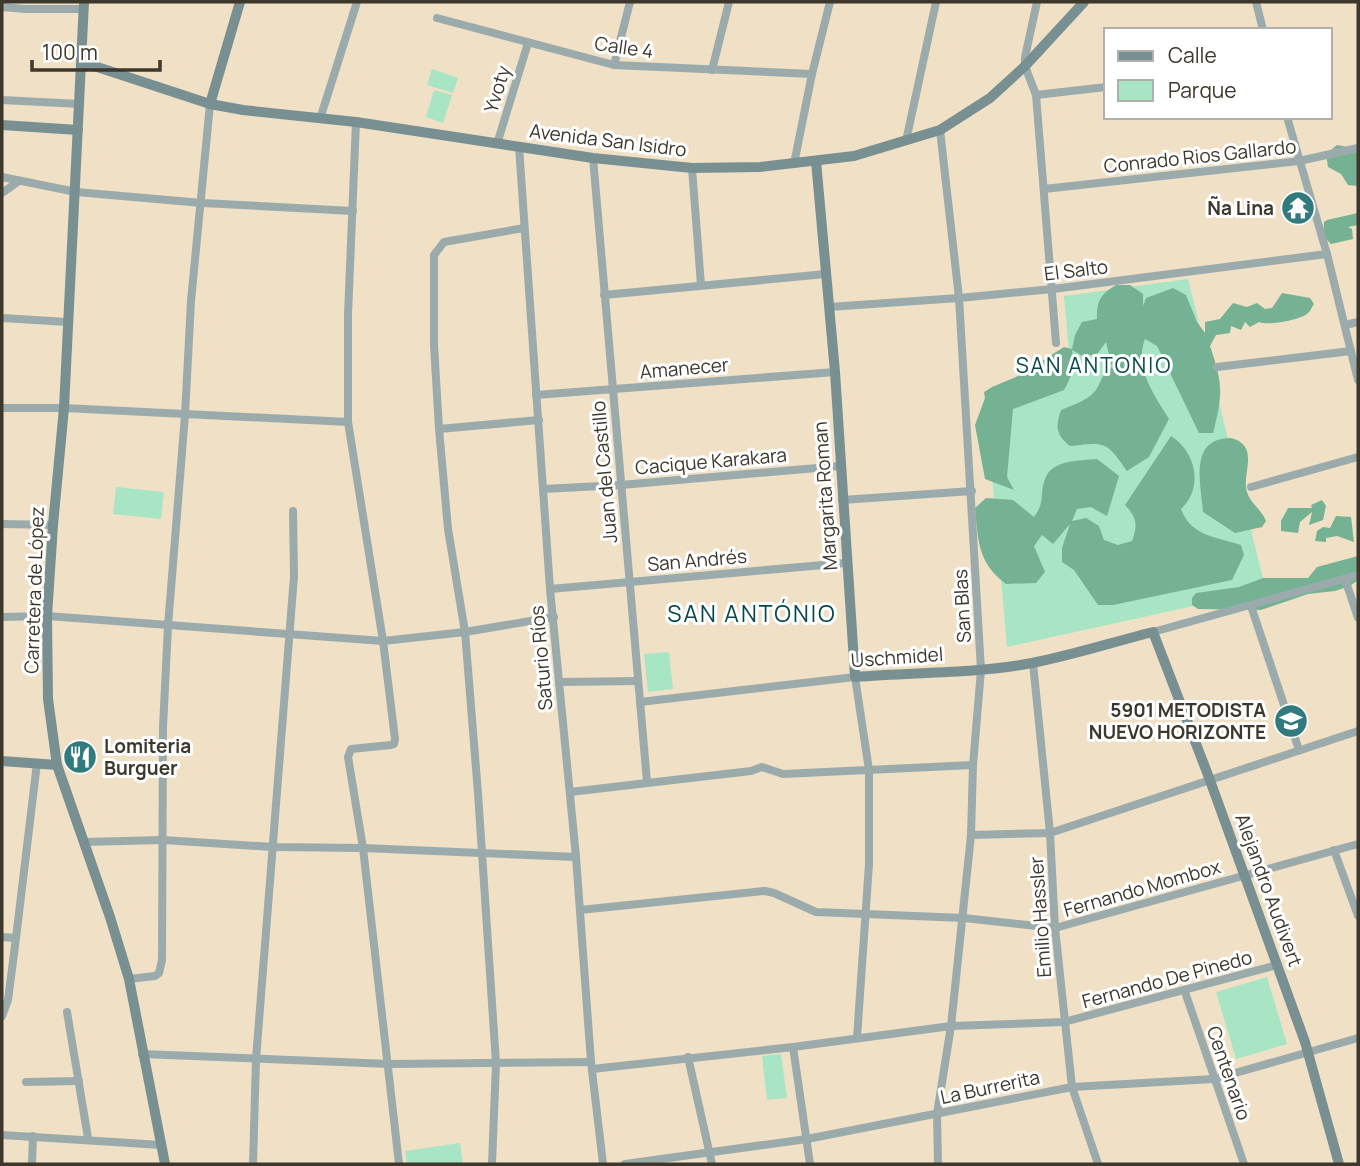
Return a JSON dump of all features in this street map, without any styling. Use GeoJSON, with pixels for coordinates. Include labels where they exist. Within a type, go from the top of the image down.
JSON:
{"type":"FeatureCollection","features":[{"type":"Feature","properties":{"kind":"main road"},"geometry":{"type":"LineString","coordinates":[[210,104],[240,2]]}},
{"type":"Feature","properties":{"kind":"main road","name":"Avenida San Isidro"},"geometry":{"type":"LineString","coordinates":[[82,62],[210,104],[320,120],[356,122],[593,158],[692,168],[746,168],[854,156],[940,130],[990,98],[1026,66],[1084,2]]}},
{"type":"Feature","properties":{"kind":"main road","name":"Carretera de López"},"geometry":{"type":"LineString","coordinates":[[84,5],[64,408],[52,525],[47,616],[48,699],[57,765],[129,979],[165,1164]]}},
{"type":"Feature","properties":{"kind":"main road"},"geometry":{"type":"LineString","coordinates":[[2,125],[78,130]]}},
{"type":"Feature","properties":{"kind":"main road","name":"Margarita Roman"},"geometry":{"type":"LineString","coordinates":[[816,162],[835,372],[855,677]]}},
{"type":"Feature","properties":{"kind":"main road","name":"Uschmidel"},"geometry":{"type":"LineString","coordinates":[[855,677],[981,670],[1033,663],[1153,632]]}},
{"type":"Feature","properties":{"kind":"main road","name":"Alejandro Audivert"},"geometry":{"type":"LineString","coordinates":[[1153,632],[1245,875],[1308,1053],[1339,1164]]}},
{"type":"Feature","properties":{"kind":"main road"},"geometry":{"type":"LineString","coordinates":[[2,761],[57,765]]}},
{"type":"Feature","properties":{"kind":"street"},"geometry":{"type":"LineString","coordinates":[[320,120],[357,2]]}},
{"type":"Feature","properties":{"kind":"street"},"geometry":{"type":"LineString","coordinates":[[614,65],[630,2]]}},
{"type":"Feature","properties":{"kind":"street"},"geometry":{"type":"LineString","coordinates":[[712,70],[729,2]]}},
{"type":"Feature","properties":{"kind":"street"},"geometry":{"type":"LineString","coordinates":[[794,164],[830,2]]}},
{"type":"Feature","properties":{"kind":"street"},"geometry":{"type":"LineString","coordinates":[[906,141],[936,2]]}},
{"type":"Feature","properties":{"kind":"street"},"geometry":{"type":"LineString","coordinates":[[1037,2],[1025,54],[1026,66],[1036,95],[1056,343]]}},
{"type":"Feature","properties":{"kind":"street"},"geometry":{"type":"LineString","coordinates":[[1256,2],[1263,28]]}},
{"type":"Feature","properties":{"kind":"street"},"geometry":{"type":"LineString","coordinates":[[2,7],[20,9],[84,5]]}},
{"type":"Feature","properties":{"kind":"street","name":"Calle 4"},"geometry":{"type":"LineString","coordinates":[[437,18],[614,65],[812,74]]}},
{"type":"Feature","properties":{"kind":"street","name":"Yvoty"},"geometry":{"type":"LineString","coordinates":[[497,144],[528,43]]}},
{"type":"Feature","properties":{"kind":"street"},"geometry":{"type":"LineString","coordinates":[[1036,95],[1104,87]]}},
{"type":"Feature","properties":{"kind":"street"},"geometry":{"type":"LineString","coordinates":[[2,100],[80,104]]}},
{"type":"Feature","properties":{"kind":"street"},"geometry":{"type":"LineString","coordinates":[[129,979],[155,976],[161,967],[163,727],[168,626],[191,301],[210,104]]}},
{"type":"Feature","properties":{"kind":"street"},"geometry":{"type":"LineString","coordinates":[[1287,119],[1358,380]]}},
{"type":"Feature","properties":{"kind":"street"},"geometry":{"type":"LineString","coordinates":[[356,122],[348,315],[348,422],[383,641],[395,741],[391,745],[356,748],[349,753],[363,848],[399,1164]]}},
{"type":"Feature","properties":{"kind":"street","name":"San Blas"},"geometry":{"type":"LineString","coordinates":[[937,1164],[937,1114],[964,918],[981,670],[959,298],[940,130]]}},
{"type":"Feature","properties":{"kind":"street","name":"Saturio Ríos"},"geometry":{"type":"LineString","coordinates":[[519,147],[550,589],[603,1164]]}},
{"type":"Feature","properties":{"kind":"street","name":"Conrado Rios Gallardo"},"geometry":{"type":"LineString","coordinates":[[1044,189],[1298,162],[1358,148]]}},
{"type":"Feature","properties":{"kind":"street","name":"Juan del Castillo"},"geometry":{"type":"LineString","coordinates":[[593,158],[647,782]]}},
{"type":"Feature","properties":{"kind":"street"},"geometry":{"type":"LineString","coordinates":[[692,168],[701,285]]}},
{"type":"Feature","properties":{"kind":"street"},"geometry":{"type":"LineString","coordinates":[[2,177],[76,192],[202,203],[354,211]]}},
{"type":"Feature","properties":{"kind":"street"},"geometry":{"type":"LineString","coordinates":[[2,193],[19,181]]}},
{"type":"Feature","properties":{"kind":"street"},"geometry":{"type":"LineString","coordinates":[[492,1164],[495,1063],[482,852],[465,632],[448,530],[439,429],[434,255],[444,243],[524,228]]}},
{"type":"Feature","properties":{"kind":"street","name":"El Salto"},"geometry":{"type":"LineString","coordinates":[[829,307],[1053,289],[1326,254]]}},
{"type":"Feature","properties":{"kind":"street"},"geometry":{"type":"LineString","coordinates":[[604,295],[826,274]]}},
{"type":"Feature","properties":{"kind":"street"},"geometry":{"type":"LineString","coordinates":[[2,318],[67,321]]}},
{"type":"Feature","properties":{"kind":"street"},"geometry":{"type":"LineString","coordinates":[[1345,325],[1358,322]]}},
{"type":"Feature","properties":{"kind":"street"},"geometry":{"type":"LineString","coordinates":[[1217,368],[1351,351]]}},
{"type":"Feature","properties":{"kind":"street","name":"Amanecer"},"geometry":{"type":"LineString","coordinates":[[537,395],[835,372]]}},
{"type":"Feature","properties":{"kind":"street"},"geometry":{"type":"LineString","coordinates":[[2,408],[64,408],[348,422]]}},
{"type":"Feature","properties":{"kind":"street"},"geometry":{"type":"LineString","coordinates":[[439,429],[538,420]]}},
{"type":"Feature","properties":{"kind":"street"},"geometry":{"type":"LineString","coordinates":[[1251,488],[1358,457]]}},
{"type":"Feature","properties":{"kind":"street","name":"Cacique Karakara"},"geometry":{"type":"LineString","coordinates":[[543,489],[840,466]]}},
{"type":"Feature","properties":{"kind":"street"},"geometry":{"type":"LineString","coordinates":[[842,500],[972,491]]}},
{"type":"Feature","properties":{"kind":"street"},"geometry":{"type":"LineString","coordinates":[[253,1164],[256,1059],[294,576],[293,511]]}},
{"type":"Feature","properties":{"kind":"street"},"geometry":{"type":"LineString","coordinates":[[2,524],[52,525]]}},
{"type":"Feature","properties":{"kind":"street","name":"San Andrés"},"geometry":{"type":"LineString","coordinates":[[550,589],[846,563]]}},
{"type":"Feature","properties":{"kind":"street"},"geometry":{"type":"LineString","coordinates":[[1153,632],[1358,575]]}},
{"type":"Feature","properties":{"kind":"street"},"geometry":{"type":"LineString","coordinates":[[1345,579],[1358,618]]}},
{"type":"Feature","properties":{"kind":"street"},"geometry":{"type":"LineString","coordinates":[[1251,606],[1298,750]]}},
{"type":"Feature","properties":{"kind":"street"},"geometry":{"type":"LineString","coordinates":[[2,617],[47,616],[383,641],[465,632],[554,617]]}},
{"type":"Feature","properties":{"kind":"street","name":"Emilio Hassler"},"geometry":{"type":"LineString","coordinates":[[1033,663],[1050,833],[1055,928],[1072,1087],[1098,1164]]}},
{"type":"Feature","properties":{"kind":"street","name":"Uschmidel"},"geometry":{"type":"LineString","coordinates":[[640,702],[855,677]]}},
{"type":"Feature","properties":{"kind":"street","name":"Margarita Roman"},"geometry":{"type":"LineString","coordinates":[[855,677],[869,770],[869,864],[857,1038]]}},
{"type":"Feature","properties":{"kind":"street"},"geometry":{"type":"LineString","coordinates":[[559,682],[638,681]]}},
{"type":"Feature","properties":{"kind":"street"},"geometry":{"type":"LineString","coordinates":[[971,835],[1050,833],[1358,731]]}},
{"type":"Feature","properties":{"kind":"street"},"geometry":{"type":"LineString","coordinates":[[2,1016],[8,1000],[37,763]]}},
{"type":"Feature","properties":{"kind":"street"},"geometry":{"type":"LineString","coordinates":[[570,792],[751,771],[762,767],[783,774],[973,765]]}},
{"type":"Feature","properties":{"kind":"street"},"geometry":{"type":"LineString","coordinates":[[84,842],[163,840],[273,847],[576,857]]}},
{"type":"Feature","properties":{"kind":"street","name":"Fernando Mombox"},"geometry":{"type":"LineString","coordinates":[[1055,928],[1358,844]]}},
{"type":"Feature","properties":{"kind":"street"},"geometry":{"type":"LineString","coordinates":[[1334,850],[1358,916]]}},
{"type":"Feature","properties":{"kind":"street"},"geometry":{"type":"LineString","coordinates":[[580,910],[765,891],[774,892],[816,912],[964,918],[1055,928]]}},
{"type":"Feature","properties":{"kind":"street"},"geometry":{"type":"LineString","coordinates":[[2,937],[16,938]]}},
{"type":"Feature","properties":{"kind":"street","name":"Fernando De Pinedo"},"geometry":{"type":"LineString","coordinates":[[142,1054],[389,1063],[592,1065],[793,1047],[951,1026],[1064,1022],[1185,992],[1277,965]]}},
{"type":"Feature","properties":{"kind":"street","name":"Centenario"},"geometry":{"type":"LineString","coordinates":[[1185,992],[1244,1164]]}},
{"type":"Feature","properties":{"kind":"street"},"geometry":{"type":"LineString","coordinates":[[67,1012],[88,1138]]}},
{"type":"Feature","properties":{"kind":"street","name":"La Burrerita"},"geometry":{"type":"LineString","coordinates":[[625,1164],[807,1139],[1072,1087],[1214,1079],[1358,1038]]}},
{"type":"Feature","properties":{"kind":"street"},"geometry":{"type":"LineString","coordinates":[[793,1047],[810,1164]]}},
{"type":"Feature","properties":{"kind":"street"},"geometry":{"type":"LineString","coordinates":[[688,1057],[712,1164]]}},
{"type":"Feature","properties":{"kind":"street"},"geometry":{"type":"LineString","coordinates":[[26,1082],[79,1081]]}},
{"type":"Feature","properties":{"kind":"street"},"geometry":{"type":"LineString","coordinates":[[2,1135],[88,1138],[161,1145]]}},
{"type":"Feature","properties":{"kind":"street"},"geometry":{"type":"LineString","coordinates":[[32,1164],[33,1136]]}},
{"type":"Feature","properties":{"kind":"green space"},"geometry":{"type":"Polygon","coordinates":[[[432,69],[458,78],[453,93],[427,85],[432,69]]]}},
{"type":"Feature","properties":{"kind":"green space"},"geometry":{"type":"Polygon","coordinates":[[[434,90],[452,95],[443,123],[426,117],[434,90]]]}},
{"type":"Feature","properties":{"kind":"green space"},"geometry":{"type":"Polygon","coordinates":[[[1337,145],[1358,149],[1358,186],[1348,185],[1341,174],[1328,167],[1326,154],[1337,145]]]}},
{"type":"Feature","properties":{"kind":"green space"},"geometry":{"type":"Polygon","coordinates":[[[1358,213],[1358,225],[1348,227],[1352,229],[1353,239],[1331,244],[1323,236],[1324,222],[1327,220],[1358,213]]]}},
{"type":"Feature","properties":{"kind":"green space"},"geometry":{"type":"Polygon","coordinates":[[[1188,279],[1266,590],[1007,647],[985,398],[1069,352],[1064,296],[1188,279]]]}},
{"type":"Feature","properties":{"kind":"green space"},"geometry":{"type":"Polygon","coordinates":[[[1116,285],[1130,285],[1143,294],[1143,306],[1146,298],[1173,288],[1186,295],[1197,322],[1205,333],[1205,322],[1220,319],[1233,303],[1247,307],[1257,303],[1265,309],[1272,308],[1282,293],[1310,298],[1314,304],[1308,313],[1297,318],[1276,323],[1259,322],[1250,327],[1245,322],[1241,330],[1231,326],[1230,333],[1216,335],[1210,346],[1219,380],[1220,398],[1213,433],[1199,433],[1157,346],[1145,339],[1142,360],[1147,380],[1169,419],[1149,457],[1127,471],[1104,446],[1070,446],[1059,434],[1061,410],[1093,394],[1112,367],[1106,342],[1098,353],[1084,357],[1072,350],[1072,371],[1064,390],[1013,409],[1007,477],[1014,490],[985,479],[975,425],[985,398],[984,392],[1016,377],[1064,347],[1072,349],[1082,322],[1097,319],[1100,299],[1116,285]]]}},
{"type":"Feature","properties":{"kind":"green space"},"geometry":{"type":"Polygon","coordinates":[[[1171,436],[1186,451],[1194,470],[1193,491],[1181,509],[1185,518],[1205,534],[1241,545],[1244,555],[1232,580],[1113,605],[1098,605],[1074,570],[1062,562],[1062,548],[1070,524],[1053,544],[1042,535],[1034,546],[1045,572],[1036,583],[1006,584],[990,568],[981,551],[975,508],[986,498],[1013,500],[1034,517],[1040,506],[1043,484],[1049,472],[1067,462],[1097,459],[1119,476],[1107,516],[1091,507],[1077,509],[1072,521],[1086,518],[1099,526],[1104,540],[1118,545],[1132,541],[1135,522],[1125,505],[1171,436]]]}},
{"type":"Feature","properties":{"kind":"green space"},"geometry":{"type":"Polygon","coordinates":[[[1231,438],[1240,442],[1248,454],[1247,492],[1266,521],[1262,527],[1235,533],[1203,512],[1200,476],[1200,464],[1208,446],[1217,440],[1231,438]]]}},
{"type":"Feature","properties":{"kind":"green space"},"geometry":{"type":"Polygon","coordinates":[[[116,487],[164,492],[161,519],[113,514],[116,487]]]}},
{"type":"Feature","properties":{"kind":"green space"},"geometry":{"type":"Polygon","coordinates":[[[1322,500],[1326,506],[1323,520],[1309,525],[1312,512],[1300,522],[1298,533],[1281,531],[1281,521],[1288,508],[1312,508],[1311,505],[1322,500]]]}},
{"type":"Feature","properties":{"kind":"green space"},"geometry":{"type":"Polygon","coordinates":[[[1336,516],[1351,517],[1354,542],[1337,536],[1326,538],[1326,542],[1315,541],[1317,531],[1323,527],[1330,528],[1336,516]]]}},
{"type":"Feature","properties":{"kind":"green space"},"geometry":{"type":"Polygon","coordinates":[[[1358,556],[1358,580],[1335,591],[1308,594],[1261,610],[1198,609],[1192,605],[1192,598],[1196,593],[1239,587],[1263,578],[1308,578],[1317,567],[1358,556]]]}},
{"type":"Feature","properties":{"kind":"green space"},"geometry":{"type":"Polygon","coordinates":[[[669,652],[673,689],[648,692],[644,654],[669,652]]]}},
{"type":"Feature","properties":{"kind":"green space"},"geometry":{"type":"Polygon","coordinates":[[[1267,977],[1287,1044],[1236,1059],[1216,992],[1267,977]]]}},
{"type":"Feature","properties":{"kind":"green space"},"geometry":{"type":"Polygon","coordinates":[[[781,1054],[787,1098],[767,1100],[762,1056],[781,1054]]]}},
{"type":"Feature","properties":{"kind":"green space"},"geometry":{"type":"Polygon","coordinates":[[[460,1143],[463,1164],[407,1164],[405,1151],[460,1143]]]}},
{"type":"Feature","properties":{"kind":"place","name":"Ña Lina"},"geometry":{"type":"Point","coordinates":[1298,208]}},
{"type":"Feature","properties":{"kind":"place","name":"5901 METODISTA NUEVO HORIZONTE"},"geometry":{"type":"Point","coordinates":[1291,721]}},
{"type":"Feature","properties":{"kind":"place","name":"Lomiteria Burguer"},"geometry":{"type":"Point","coordinates":[80,757]}},
{"type":"Feature","properties":{"kind":"district","name":"SAN ANTONIO"},"geometry":{"type":"Point","coordinates":[1094,366]}},
{"type":"Feature","properties":{"kind":"district","name":"SAN ANTÓNIO"},"geometry":{"type":"Point","coordinates":[752,614]}}]}
